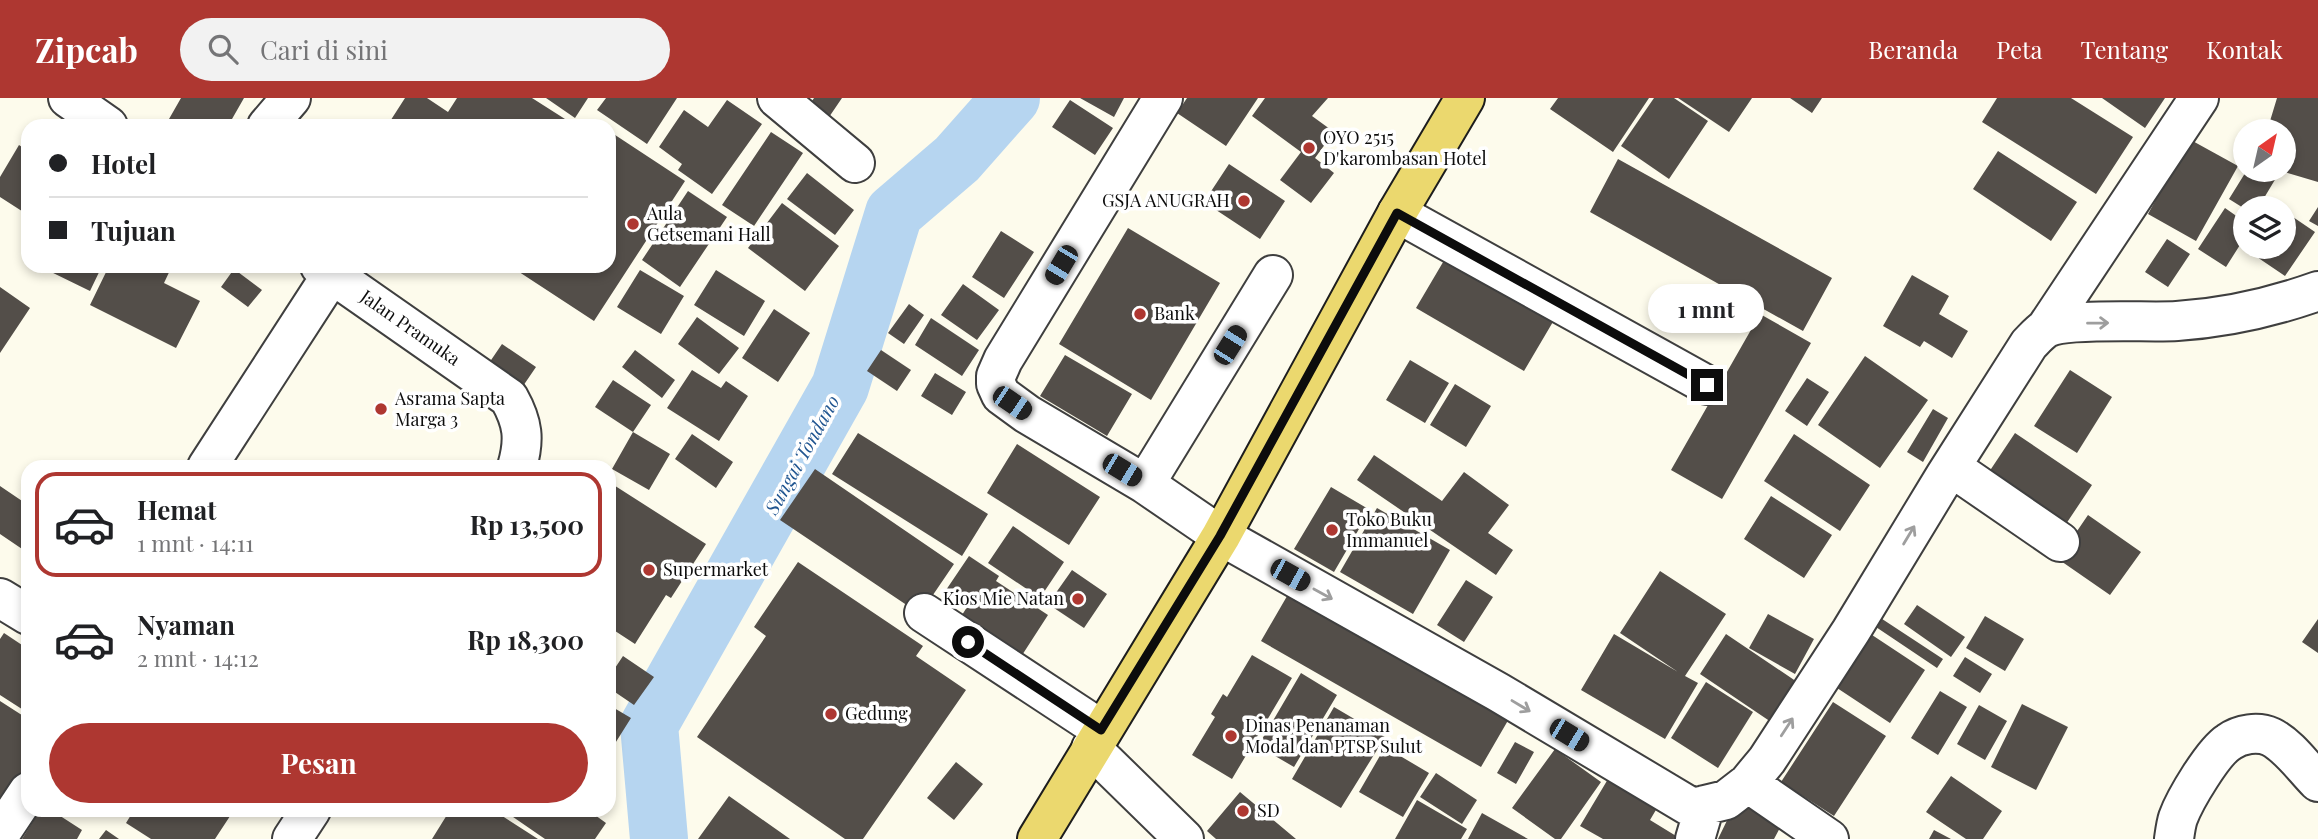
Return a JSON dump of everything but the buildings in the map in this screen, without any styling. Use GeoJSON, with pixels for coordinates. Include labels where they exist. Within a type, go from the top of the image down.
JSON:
{"type":"FeatureCollection","features":[{"type":"Feature","properties":{"kind":"main road"},"geometry":{"type":"LineString","coordinates":[[1037,839],[1220,536],[1397,213],[1465,98]]}},
{"type":"Feature","properties":{"kind":"street"},"geometry":{"type":"LineString","coordinates":[[68,98],[98,119]]}},
{"type":"Feature","properties":{"kind":"street"},"geometry":{"type":"LineString","coordinates":[[777,98],[855,163]]}},
{"type":"Feature","properties":{"kind":"street"},"geometry":{"type":"LineString","coordinates":[[1163,98],[1010,348],[996,376],[1001,395],[1145,484],[1220,536],[1498,692],[1689,806],[1697,807],[1700,822],[1748,783],[1767,760],[1851,631],[2029,344],[2046,328],[2199,98]]}},
{"type":"Feature","properties":{"kind":"street"},"geometry":{"type":"LineString","coordinates":[[1397,213],[1707,385]]}},
{"type":"Feature","properties":{"kind":"street"},"geometry":{"type":"LineString","coordinates":[[211,460],[324,273]]}},
{"type":"Feature","properties":{"kind":"street","name":"Jalan Pramuka"},"geometry":{"type":"LineString","coordinates":[[330,273],[509,398],[519,416],[522,430],[519,460]]}},
{"type":"Feature","properties":{"kind":"street"},"geometry":{"type":"LineString","coordinates":[[1145,484],[1273,275]]}},
{"type":"Feature","properties":{"kind":"street"},"geometry":{"type":"LineString","coordinates":[[2046,328],[2067,323],[2178,321],[2288,302],[2318,291]]}},
{"type":"Feature","properties":{"kind":"street"},"geometry":{"type":"LineString","coordinates":[[1951,467],[2060,542]]}},
{"type":"Feature","properties":{"kind":"street"},"geometry":{"type":"LineString","coordinates":[[0,598],[21,611]]}},
{"type":"Feature","properties":{"kind":"street"},"geometry":{"type":"LineString","coordinates":[[924,613],[1096,739],[1184,839]]}},
{"type":"Feature","properties":{"kind":"street"},"geometry":{"type":"LineString","coordinates":[[2174,839],[2178,818],[2204,773],[2227,743],[2238,736],[2257,734],[2271,737],[2318,782]]}},
{"type":"Feature","properties":{"kind":"street"},"geometry":{"type":"LineString","coordinates":[[1748,783],[1829,839]]}},
{"type":"Feature","properties":{"kind":"street"},"geometry":{"type":"LineString","coordinates":[[0,834],[21,802]]}},
{"type":"Feature","properties":{"kind":"street"},"geometry":{"type":"LineString","coordinates":[[292,839],[306,817]]}},
{"type":"Feature","properties":{"kind":"waterway","name":"Sungai Tondano"},"geometry":{"type":"LineString","coordinates":[[659,839],[649,725],[840,387],[894,213],[957,159],[1011,98]]}},
{"type":"Feature","properties":{"kind":"place","name":"OYO 2515 D'karombasan Hotel"},"geometry":{"type":"Point","coordinates":[1309,148]}},
{"type":"Feature","properties":{"kind":"place","name":"GSJA ANUGRAH"},"geometry":{"type":"Point","coordinates":[1244,201]}},
{"type":"Feature","properties":{"kind":"place","name":"Aula Getsemani Hall"},"geometry":{"type":"Point","coordinates":[633,224]}},
{"type":"Feature","properties":{"kind":"place","name":"Bank"},"geometry":{"type":"Point","coordinates":[1140,314]}},
{"type":"Feature","properties":{"kind":"place","name":"Asrama Sapta Marga 3"},"geometry":{"type":"Point","coordinates":[381,409]}},
{"type":"Feature","properties":{"kind":"place","name":"Toko Buku Immanuel"},"geometry":{"type":"Point","coordinates":[1332,530]}},
{"type":"Feature","properties":{"kind":"place","name":"Supermarket"},"geometry":{"type":"Point","coordinates":[649,570]}},
{"type":"Feature","properties":{"kind":"place","name":"Kios Mie Natan"},"geometry":{"type":"Point","coordinates":[1078,599]}},
{"type":"Feature","properties":{"kind":"place","name":"Gedung"},"geometry":{"type":"Point","coordinates":[831,714]}},
{"type":"Feature","properties":{"kind":"place","name":"Dinas Penanaman Modal dan PTSP Sulut"},"geometry":{"type":"Point","coordinates":[1231,736]}},
{"type":"Feature","properties":{"kind":"place","name":"SD"},"geometry":{"type":"Point","coordinates":[1243,811]}},
{"type":"Feature","properties":{"kind":"route"},"geometry":{"type":"LineString","coordinates":[[968,642],[1101,730],[1220,536],[1397,213],[1707,385]]}}]}
